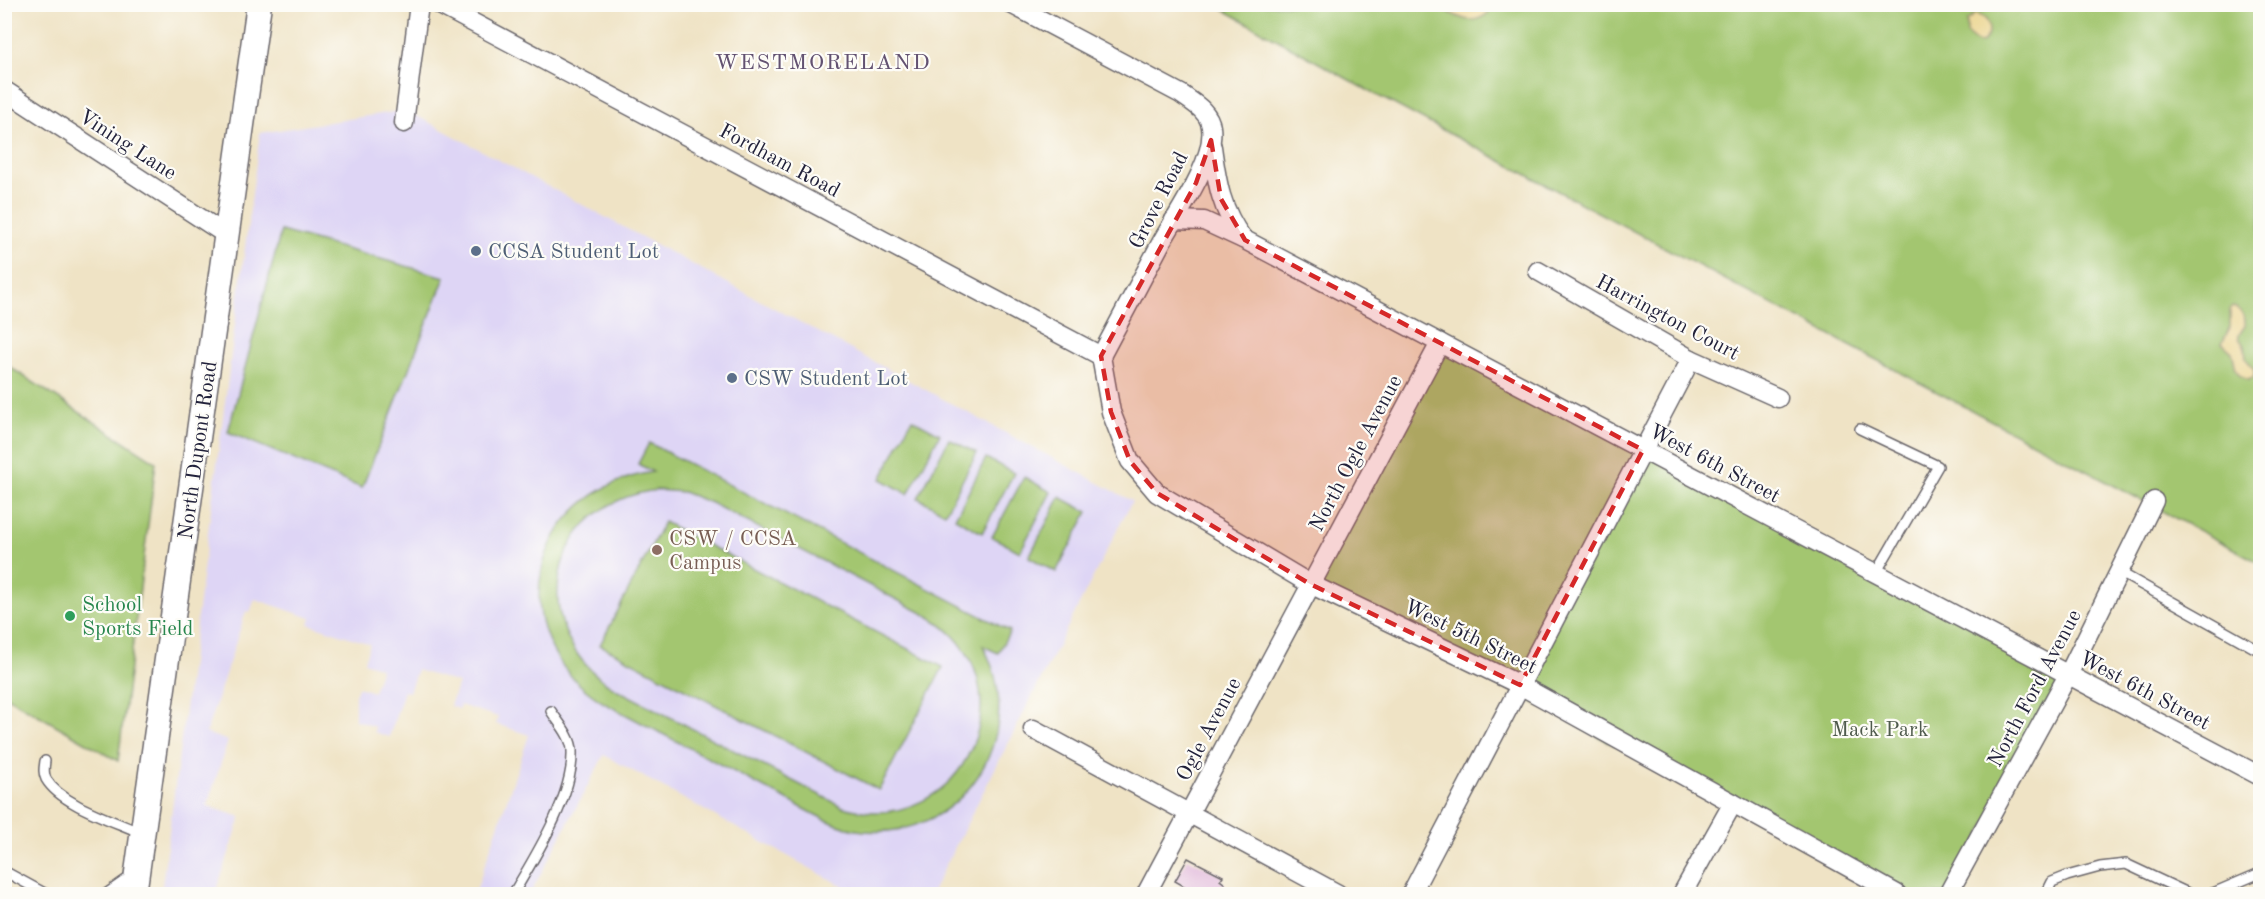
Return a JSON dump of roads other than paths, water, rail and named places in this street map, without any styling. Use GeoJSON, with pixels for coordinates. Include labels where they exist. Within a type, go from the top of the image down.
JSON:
{"type":"FeatureCollection","features":[{"type":"Feature","properties":{"kind":"main road","name":"North Dupont Road"},"geometry":{"type":"LineString","coordinates":[[136,883],[259,4]]}},
{"type":"Feature","properties":{"kind":"street"},"geometry":{"type":"LineString","coordinates":[[404,123],[419,4]]}},
{"type":"Feature","properties":{"kind":"street","name":"Fordham Road"},"geometry":{"type":"LineString","coordinates":[[438,4],[1101,356]]}},
{"type":"Feature","properties":{"kind":"street","name":"Grove Road"},"geometry":{"type":"LineString","coordinates":[[1011,4],[1182,94],[1203,110],[1211,127],[1211,140],[1196,183],[1101,356]]}},
{"type":"Feature","properties":{"kind":"street","name":"Vining Lane"},"geometry":{"type":"LineString","coordinates":[[4,90],[228,236]]}},
{"type":"Feature","properties":{"kind":"street","name":"West 6th Street"},"geometry":{"type":"LineString","coordinates":[[1211,140],[1221,199],[1231,223],[1245,240],[2260,776]]}},
{"type":"Feature","properties":{"kind":"street"},"geometry":{"type":"LineString","coordinates":[[1174,220],[1204,221],[1245,240]]}},
{"type":"Feature","properties":{"kind":"street","name":"Harrington Court"},"geometry":{"type":"LineString","coordinates":[[1538,271],[1691,359],[1778,398]]}},
{"type":"Feature","properties":{"kind":"street","name":"North Ogle Avenue"},"geometry":{"type":"LineString","coordinates":[[1310,584],[1440,343]]}},
{"type":"Feature","properties":{"kind":"street","name":"West 5th Street"},"geometry":{"type":"LineString","coordinates":[[1101,356],[1111,412],[1130,461],[1157,493],[1310,584],[1521,685],[1897,894]]}},
{"type":"Feature","properties":{"kind":"street"},"geometry":{"type":"LineString","coordinates":[[1412,894],[1691,359]]}},
{"type":"Feature","properties":{"kind":"street","name":"North Ford Avenue"},"geometry":{"type":"LineString","coordinates":[[1948,894],[2068,675],[2154,501]]}},
{"type":"Feature","properties":{"kind":"street","name":"Ogle Avenue"},"geometry":{"type":"LineString","coordinates":[[1146,894],[1310,584]]}},
{"type":"Feature","properties":{"kind":"street"},"geometry":{"type":"LineString","coordinates":[[1033,729],[1338,894]]}},
{"type":"Feature","properties":{"kind":"street"},"geometry":{"type":"LineString","coordinates":[[1682,894],[1733,803]]}},
{"type":"Feature","properties":{"kind":"lane"},"geometry":{"type":"LineString","coordinates":[[1860,429],[1938,466],[1876,573]]}},
{"type":"Feature","properties":{"kind":"lane"},"geometry":{"type":"LineString","coordinates":[[2119,572],[2260,651]]}},
{"type":"Feature","properties":{"kind":"lane"},"geometry":{"type":"LineString","coordinates":[[513,894],[540,849],[557,811],[568,778],[572,750],[564,730],[551,711]]}},
{"type":"Feature","properties":{"kind":"lane"},"geometry":{"type":"LineString","coordinates":[[45,761],[46,779],[68,800],[143,834]]}},
{"type":"Feature","properties":{"kind":"lane"},"geometry":{"type":"LineString","coordinates":[[2046,894],[2052,882],[2067,876],[2100,867],[2126,864],[2190,894]]}},
{"type":"Feature","properties":{"kind":"lane"},"geometry":{"type":"LineString","coordinates":[[4,871],[46,894]]}},
{"type":"Feature","properties":{"kind":"lane"},"geometry":{"type":"LineString","coordinates":[[2204,894],[2213,893],[2260,873]]}},
{"type":"Feature","properties":{"kind":"lane"},"geometry":{"type":"LineString","coordinates":[[106,894],[136,883]]}},
{"type":"Feature","properties":{"kind":"place","name":"CCSA Student Lot"},"geometry":{"type":"Point","coordinates":[476,251]}},
{"type":"Feature","properties":{"kind":"place","name":"CSW Student Lot"},"geometry":{"type":"Point","coordinates":[732,378]}},
{"type":"Feature","properties":{"kind":"place","name":"CSW / CCSA Campus"},"geometry":{"type":"Point","coordinates":[657,550]}},
{"type":"Feature","properties":{"kind":"place","name":"School Sports Field"},"geometry":{"type":"Point","coordinates":[70,616]}},
{"type":"Feature","properties":{"kind":"district","name":"WESTMORELAND"},"geometry":{"type":"Point","coordinates":[823,61]}},
{"type":"Feature","properties":{"kind":"park label","name":"Mack Park"},"geometry":{"type":"Point","coordinates":[1880,729]}}]}
